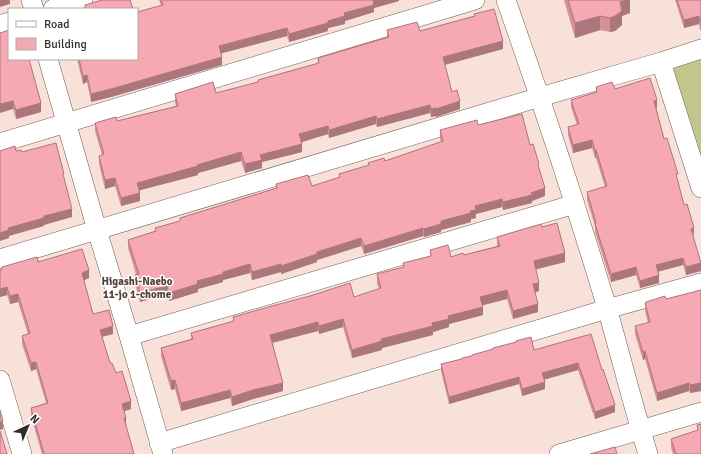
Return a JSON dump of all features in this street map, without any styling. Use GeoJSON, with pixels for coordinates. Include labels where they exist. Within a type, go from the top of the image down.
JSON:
{"type":"FeatureCollection","features":[{"type":"Feature","properties":{"kind":"street"},"geometry":{"type":"LineString","coordinates":[[56,8],[83,0]]}},
{"type":"Feature","properties":{"kind":"street"},"geometry":{"type":"LineString","coordinates":[[0,143],[475,0]]}},
{"type":"Feature","properties":{"kind":"street"},"geometry":{"type":"LineString","coordinates":[[506,0],[575,204],[607,309],[648,454]]}},
{"type":"Feature","properties":{"kind":"street"},"geometry":{"type":"LineString","coordinates":[[0,260],[701,49]]}},
{"type":"Feature","properties":{"kind":"street"},"geometry":{"type":"LineString","coordinates":[[48,60],[161,449],[607,309],[701,283]]}},
{"type":"Feature","properties":{"kind":"street"},"geometry":{"type":"LineString","coordinates":[[661,62],[701,188]]}},
{"type":"Feature","properties":{"kind":"street"},"geometry":{"type":"LineString","coordinates":[[129,336],[575,204]]}},
{"type":"Feature","properties":{"kind":"street"},"geometry":{"type":"LineString","coordinates":[[0,380],[22,454]]}},
{"type":"Feature","properties":{"kind":"street"},"geometry":{"type":"LineString","coordinates":[[560,454],[701,412]]}},
{"type":"Feature","properties":{"kind":"green space"},"geometry":{"type":"Polygon","coordinates":[[[701,54],[701,161],[671,63],[701,54]]]}},
{"type":"Feature","properties":{"kind":"building"},"geometry":{"type":"Polygon","coordinates":[[[102,0],[130,0],[133,8],[85,8],[85,5],[102,0]]]}},
{"type":"Feature","properties":{"kind":"building"},"geometry":{"type":"Polygon","coordinates":[[[161,0],[373,0],[374,5],[344,13],[345,16],[328,21],[328,23],[289,34],[287,28],[219,46],[222,57],[91,94],[87,75],[83,76],[79,60],[138,60],[138,12],[163,5],[161,0]]]}},
{"type":"Feature","properties":{"kind":"building"},"geometry":{"type":"Polygon","coordinates":[[[568,0],[625,0],[620,2],[622,11],[615,16],[610,18],[600,16],[575,23],[568,0]]]}},
{"type":"Feature","properties":{"kind":"building"},"geometry":{"type":"Polygon","coordinates":[[[677,0],[701,0],[701,22],[699,16],[684,20],[677,0]]]}},
{"type":"Feature","properties":{"kind":"building"},"geometry":{"type":"Polygon","coordinates":[[[494,9],[503,41],[443,57],[452,92],[457,90],[460,101],[436,109],[431,109],[430,105],[377,119],[376,116],[329,130],[328,126],[299,134],[302,144],[260,155],[262,160],[245,164],[241,152],[137,183],[140,193],[121,198],[115,178],[105,180],[99,156],[104,154],[95,123],[116,117],[117,121],[178,106],[175,94],[213,82],[216,93],[319,63],[318,58],[389,37],[387,30],[417,22],[420,31],[475,16],[474,14],[494,9]]]}},
{"type":"Feature","properties":{"kind":"building"},"geometry":{"type":"Polygon","coordinates":[[[8,30],[8,60],[29,60],[41,103],[16,110],[13,101],[0,104],[0,33],[8,30]]]}},
{"type":"Feature","properties":{"kind":"building"},"geometry":{"type":"Polygon","coordinates":[[[650,78],[657,100],[654,101],[664,139],[667,138],[678,174],[676,174],[684,205],[687,204],[694,228],[691,229],[701,263],[686,267],[683,258],[656,265],[659,275],[640,281],[636,267],[611,274],[595,224],[596,223],[587,192],[607,186],[592,140],[573,145],[568,127],[579,124],[571,100],[597,92],[596,87],[612,82],[615,89],[650,78]]]}},
{"type":"Feature","properties":{"kind":"building"},"geometry":{"type":"Polygon","coordinates":[[[522,114],[530,145],[533,144],[545,188],[531,193],[532,195],[503,202],[502,199],[475,206],[476,210],[470,211],[471,213],[441,221],[441,224],[364,246],[361,238],[317,252],[317,254],[281,266],[281,264],[252,272],[250,264],[223,272],[223,274],[197,281],[198,284],[169,293],[167,286],[140,293],[135,275],[139,274],[128,240],[156,231],[155,228],[180,221],[180,218],[277,188],[276,184],[308,175],[312,186],[340,177],[339,174],[369,165],[368,163],[384,158],[385,161],[443,141],[440,130],[477,120],[478,125],[522,114]]]}},
{"type":"Feature","properties":{"kind":"building"},"geometry":{"type":"Polygon","coordinates":[[[56,143],[72,209],[44,216],[44,218],[8,228],[9,230],[0,233],[0,151],[15,146],[16,151],[21,150],[22,152],[56,143]]]}},
{"type":"Feature","properties":{"kind":"building"},"geometry":{"type":"Polygon","coordinates":[[[557,223],[565,253],[534,261],[539,283],[533,284],[538,304],[513,311],[507,290],[480,297],[483,307],[448,316],[449,319],[432,323],[433,326],[381,339],[382,341],[352,350],[343,319],[319,326],[318,322],[270,335],[283,383],[232,397],[230,390],[181,403],[175,380],[171,381],[161,348],[193,339],[191,333],[234,321],[233,317],[310,296],[350,283],[354,297],[381,288],[377,274],[404,267],[403,263],[431,256],[430,250],[448,245],[451,257],[463,253],[464,255],[500,246],[497,237],[541,224],[542,227],[557,223]]]}},
{"type":"Feature","properties":{"kind":"building"},"geometry":{"type":"Polygon","coordinates":[[[82,249],[89,270],[82,273],[93,314],[109,310],[113,326],[100,330],[110,363],[112,363],[116,373],[122,371],[131,401],[122,404],[126,418],[124,418],[134,454],[44,454],[31,408],[48,403],[36,362],[31,363],[22,336],[30,333],[18,294],[10,296],[7,287],[0,289],[0,270],[2,267],[37,257],[38,262],[82,249]]]}},
{"type":"Feature","properties":{"kind":"building"},"geometry":{"type":"Polygon","coordinates":[[[701,290],[701,383],[690,385],[689,383],[657,393],[645,351],[643,352],[635,326],[650,322],[646,302],[665,296],[666,299],[701,290]]]}},
{"type":"Feature","properties":{"kind":"building"},"geometry":{"type":"Polygon","coordinates":[[[591,334],[615,405],[595,412],[578,363],[542,373],[545,382],[522,389],[519,377],[449,397],[441,364],[472,356],[531,337],[534,350],[591,334]]]}},
{"type":"Feature","properties":{"kind":"building"},"geometry":{"type":"Polygon","coordinates":[[[0,410],[3,421],[0,422],[0,410]]]}},
{"type":"Feature","properties":{"kind":"building"},"geometry":{"type":"Polygon","coordinates":[[[701,424],[701,454],[676,454],[671,439],[698,430],[697,425],[701,424]]]}},
{"type":"Feature","properties":{"kind":"building"},"geometry":{"type":"Polygon","coordinates":[[[0,431],[7,454],[0,454],[0,431]]]}},
{"type":"Feature","properties":{"kind":"building"},"geometry":{"type":"Polygon","coordinates":[[[615,447],[617,454],[590,454],[615,447]]]}},
{"type":"Feature","properties":{"kind":"district","name":"Higashi-Naebo 11-jo 1-chome"},"geometry":{"type":"Point","coordinates":[137,287]}}]}
